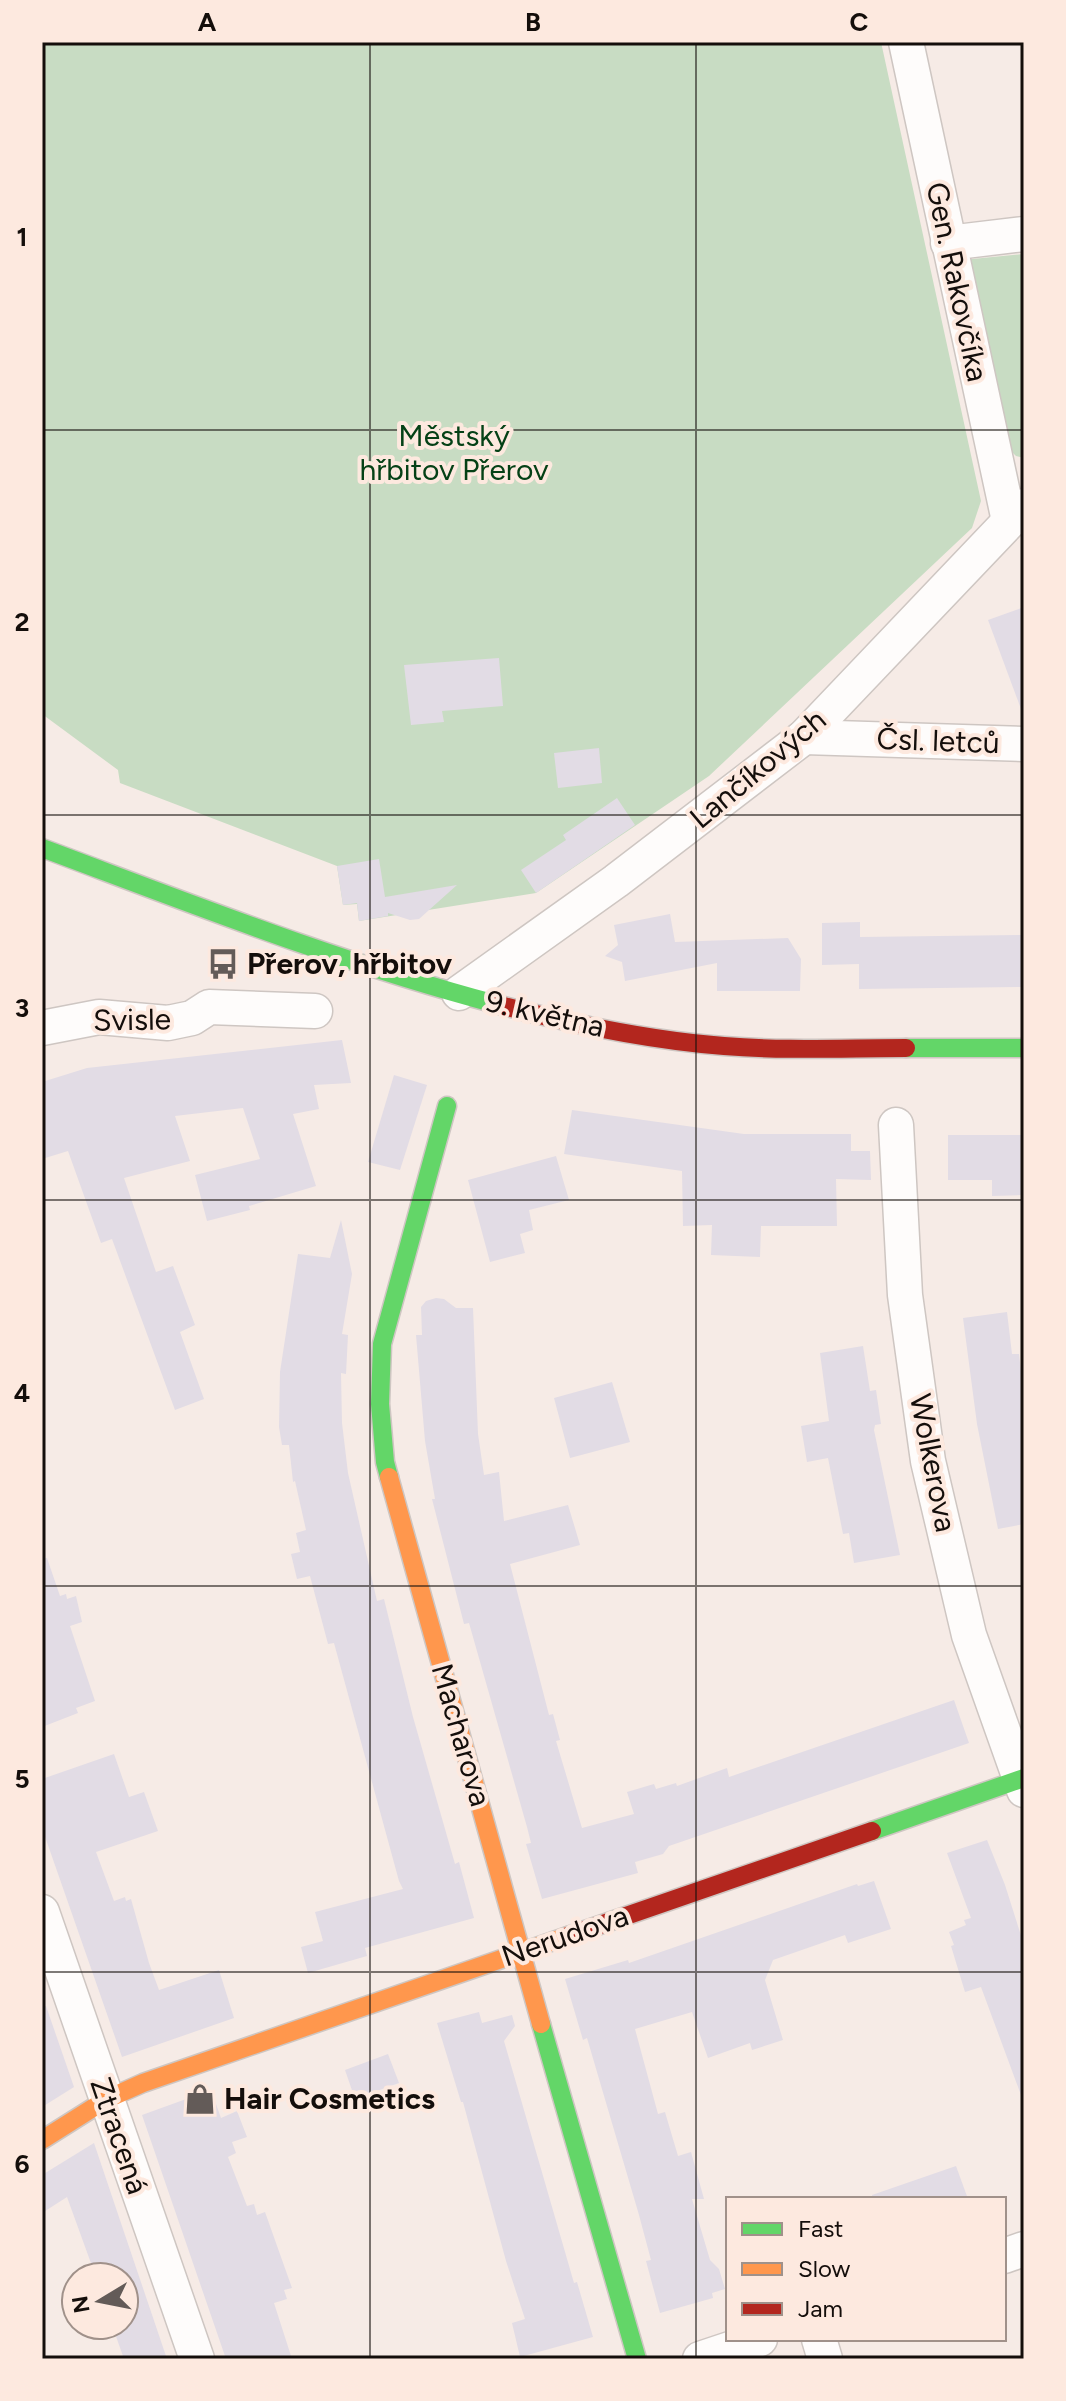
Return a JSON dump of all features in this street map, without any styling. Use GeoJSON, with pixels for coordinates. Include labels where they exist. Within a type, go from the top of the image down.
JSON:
{"type":"FeatureCollection","features":[{"type":"Feature","properties":{"kind":"street","name":"Gen. Rakovčíka"},"geometry":{"type":"LineString","coordinates":[[906,42],[948,243],[1016,514]]}},
{"type":"Feature","properties":{"kind":"street"},"geometry":{"type":"LineString","coordinates":[[948,243],[1024,234]]}},
{"type":"Feature","properties":{"kind":"street","name":"Lančíkových"},"geometry":{"type":"LineString","coordinates":[[459,993],[652,854],[804,737],[1016,514]]}},
{"type":"Feature","properties":{"kind":"street","name":"Čsl. letců"},"geometry":{"type":"LineString","coordinates":[[804,737],[1024,744]]}},
{"type":"Feature","properties":{"kind":"street","name":"9. května"},"geometry":{"type":"LineString","coordinates":[[42,848],[383,972],[551,1018],[711,1045],[1024,1048]]}},
{"type":"Feature","properties":{"kind":"street","name":"Svisle"},"geometry":{"type":"LineString","coordinates":[[42,1028],[99,1017],[168,1023],[192,1018],[209,1007],[315,1011]]}},
{"type":"Feature","properties":{"kind":"street","name":"Macharova"},"geometry":{"type":"LineString","coordinates":[[447,1106],[382,1344],[380,1404],[385,1462],[520,1952],[637,2359]]}},
{"type":"Feature","properties":{"kind":"street","name":"Wolkerova"},"geometry":{"type":"LineString","coordinates":[[896,1125],[905,1295],[928,1461],[969,1635],[1023,1782]]}},
{"type":"Feature","properties":{"kind":"street","name":"Nerudova"},"geometry":{"type":"LineString","coordinates":[[42,2140],[107,2099],[143,2083],[1023,1782]]}},
{"type":"Feature","properties":{"kind":"street","name":"Ztracená"},"geometry":{"type":"LineString","coordinates":[[42,1912],[197,2359]]}},
{"type":"Feature","properties":{"kind":"street"},"geometry":{"type":"LineString","coordinates":[[700,2359],[754,2341]]}},
{"type":"Feature","properties":{"kind":"green space","name":"Městský hřbitov Přerov"},"geometry":{"type":"Polygon","coordinates":[[[42,42],[881,42],[981,501],[972,528],[709,776],[536,893],[359,921],[357,904],[343,905],[337,866],[120,783],[118,770],[42,714],[42,42]]]}},
{"type":"Feature","properties":{"kind":"green space"},"geometry":{"type":"Polygon","coordinates":[[[1024,254],[1024,458],[1016,456],[1006,446],[962,260],[1024,254]]]}},
{"type":"Feature","properties":{"kind":"building"},"geometry":{"type":"Polygon","coordinates":[[[1024,607],[1024,709],[1021,709],[988,620],[1024,607]]]}},
{"type":"Feature","properties":{"kind":"building"},"geometry":{"type":"Polygon","coordinates":[[[499,658],[503,706],[442,711],[444,722],[411,725],[404,665],[499,658]]]}},
{"type":"Feature","properties":{"kind":"building"},"geometry":{"type":"Polygon","coordinates":[[[599,748],[602,783],[558,788],[554,753],[599,748]]]}},
{"type":"Feature","properties":{"kind":"building"},"geometry":{"type":"Polygon","coordinates":[[[617,798],[635,825],[536,893],[521,870],[566,840],[563,835],[617,798]]]}},
{"type":"Feature","properties":{"kind":"building"},"geometry":{"type":"Polygon","coordinates":[[[379,859],[385,897],[457,885],[419,919],[410,920],[388,913],[388,916],[359,921],[357,903],[343,905],[337,866],[379,859]]]}},
{"type":"Feature","properties":{"kind":"building"},"geometry":{"type":"Polygon","coordinates":[[[670,914],[675,942],[788,938],[801,959],[800,991],[717,991],[717,963],[625,981],[622,962],[605,956],[618,945],[614,925],[670,914]]]}},
{"type":"Feature","properties":{"kind":"building"},"geometry":{"type":"Polygon","coordinates":[[[860,922],[860,937],[1024,935],[1024,987],[859,989],[859,964],[822,965],[822,923],[860,922]]]}},
{"type":"Feature","properties":{"kind":"building"},"geometry":{"type":"Polygon","coordinates":[[[342,1040],[351,1083],[314,1085],[319,1109],[293,1114],[316,1186],[249,1206],[250,1210],[207,1221],[195,1175],[260,1159],[243,1108],[175,1116],[190,1161],[124,1178],[156,1272],[173,1266],[195,1325],[180,1332],[204,1399],[175,1410],[112,1239],[101,1243],[68,1151],[42,1159],[42,1082],[87,1068],[342,1040]]]}},
{"type":"Feature","properties":{"kind":"building"},"geometry":{"type":"Polygon","coordinates":[[[394,1075],[427,1085],[400,1170],[368,1162],[394,1075]]]}},
{"type":"Feature","properties":{"kind":"building"},"geometry":{"type":"Polygon","coordinates":[[[572,1110],[744,1134],[851,1134],[851,1151],[870,1151],[871,1180],[836,1179],[837,1226],[761,1226],[760,1257],[711,1255],[712,1225],[683,1226],[682,1171],[564,1154],[572,1110]]]}},
{"type":"Feature","properties":{"kind":"building"},"geometry":{"type":"Polygon","coordinates":[[[948,1135],[1024,1135],[1022,1195],[992,1196],[992,1180],[948,1180],[948,1135]]]}},
{"type":"Feature","properties":{"kind":"building"},"geometry":{"type":"Polygon","coordinates":[[[556,1156],[569,1200],[529,1210],[533,1230],[520,1234],[525,1253],[490,1262],[468,1180],[556,1156]]]}},
{"type":"Feature","properties":{"kind":"building"},"geometry":{"type":"Polygon","coordinates":[[[341,1220],[352,1274],[342,1334],[348,1335],[346,1374],[341,1373],[342,1423],[348,1473],[377,1601],[384,1599],[413,1717],[455,1864],[459,1862],[474,1918],[365,1948],[367,1956],[308,1973],[301,1947],[323,1941],[315,1912],[403,1889],[334,1643],[328,1644],[310,1576],[297,1579],[291,1554],[300,1552],[296,1533],[306,1530],[293,1482],[289,1445],[282,1445],[279,1427],[280,1372],[298,1254],[330,1258],[341,1220]]]}},
{"type":"Feature","properties":{"kind":"building"},"geometry":{"type":"Polygon","coordinates":[[[444,1299],[456,1308],[473,1308],[478,1434],[484,1475],[499,1472],[504,1521],[568,1505],[580,1545],[510,1564],[582,1828],[634,1814],[627,1792],[654,1784],[656,1789],[676,1783],[677,1786],[727,1768],[729,1777],[954,1700],[969,1743],[669,1846],[663,1854],[635,1862],[638,1873],[542,1899],[526,1844],[531,1843],[527,1827],[469,1623],[464,1624],[432,1499],[435,1499],[425,1441],[416,1335],[422,1335],[421,1307],[426,1301],[444,1299]]]}},
{"type":"Feature","properties":{"kind":"building"},"geometry":{"type":"Polygon","coordinates":[[[1007,1312],[1012,1354],[1019,1354],[1024,1397],[1024,1524],[998,1529],[977,1424],[963,1318],[1007,1312]]]}},
{"type":"Feature","properties":{"kind":"building"},"geometry":{"type":"Polygon","coordinates":[[[863,1346],[870,1391],[876,1390],[881,1424],[875,1425],[874,1430],[900,1555],[854,1563],[849,1533],[843,1534],[828,1458],[807,1462],[801,1426],[829,1421],[820,1353],[863,1346]]]}},
{"type":"Feature","properties":{"kind":"building"},"geometry":{"type":"Polygon","coordinates":[[[612,1382],[630,1442],[570,1458],[554,1398],[612,1382]]]}},
{"type":"Feature","properties":{"kind":"building"},"geometry":{"type":"Polygon","coordinates":[[[47,1558],[60,1596],[66,1594],[67,1599],[76,1596],[82,1622],[70,1626],[95,1701],[76,1708],[78,1713],[42,1727],[42,1559],[47,1558]]]}},
{"type":"Feature","properties":{"kind":"building"},"geometry":{"type":"Polygon","coordinates":[[[114,1754],[129,1797],[144,1792],[158,1831],[96,1852],[114,1901],[125,1897],[126,1901],[131,1899],[159,1990],[219,1970],[234,2018],[122,2057],[42,1828],[42,1779],[114,1754]]]}},
{"type":"Feature","properties":{"kind":"building"},"geometry":{"type":"Polygon","coordinates":[[[987,1840],[1024,1945],[1024,2095],[1021,2095],[981,1987],[965,1992],[951,1946],[954,1945],[949,1932],[966,1925],[964,1920],[971,1918],[947,1853],[987,1840]]]}},
{"type":"Feature","properties":{"kind":"building"},"geometry":{"type":"Polygon","coordinates":[[[874,1881],[891,1929],[848,1943],[845,1935],[773,1960],[765,1980],[783,2040],[752,2050],[750,2043],[708,2058],[692,2012],[635,2029],[658,2114],[665,2112],[678,2156],[691,2152],[704,2199],[692,2199],[710,2260],[719,2269],[725,2289],[712,2293],[713,2298],[660,2313],[646,2261],[651,2260],[639,2215],[587,2038],[583,2040],[565,1979],[628,1960],[629,1963],[857,1884],[874,1881]]]}},
{"type":"Feature","properties":{"kind":"building"},"geometry":{"type":"Polygon","coordinates":[[[46,2006],[74,2087],[42,2107],[42,2007],[46,2006]]]}},
{"type":"Feature","properties":{"kind":"building"},"geometry":{"type":"Polygon","coordinates":[[[479,2012],[482,2023],[512,2015],[515,2026],[504,2041],[574,2283],[577,2282],[593,2337],[520,2357],[512,2323],[525,2319],[463,2102],[437,2023],[479,2012]]]}},
{"type":"Feature","properties":{"kind":"building"},"geometry":{"type":"Polygon","coordinates":[[[388,2054],[399,2083],[355,2099],[345,2070],[388,2054]]]}},
{"type":"Feature","properties":{"kind":"building"},"geometry":{"type":"Polygon","coordinates":[[[211,2090],[221,2118],[237,2111],[247,2137],[232,2142],[236,2153],[228,2157],[247,2206],[254,2204],[257,2215],[265,2212],[292,2288],[284,2290],[287,2299],[274,2303],[292,2359],[226,2359],[142,2115],[211,2090]]]}},
{"type":"Feature","properties":{"kind":"building"},"geometry":{"type":"Polygon","coordinates":[[[94,2143],[134,2261],[90,2261],[67,2197],[42,2213],[42,2175],[94,2143]]]}},
{"type":"Feature","properties":{"kind":"building"},"geometry":{"type":"Polygon","coordinates":[[[956,2166],[967,2197],[872,2197],[956,2166]]]}},
{"type":"Feature","properties":{"kind":"building"},"geometry":{"type":"Polygon","coordinates":[[[140,2279],[167,2359],[124,2359],[118,2341],[140,2341],[140,2279]]]}},
{"type":"Feature","properties":{"kind":"traffic: fast"},"geometry":{"type":"LineString","coordinates":[[42,848],[324,951],[496,1004]]}},
{"type":"Feature","properties":{"kind":"traffic: fast"},"geometry":{"type":"LineString","coordinates":[[906,1048],[1024,1048]]}},
{"type":"Feature","properties":{"kind":"traffic: fast"},"geometry":{"type":"LineString","coordinates":[[389,1477],[380,1404],[382,1344],[447,1106]]}},
{"type":"Feature","properties":{"kind":"traffic: fast"},"geometry":{"type":"LineString","coordinates":[[872,1831],[1024,1778]]}},
{"type":"Feature","properties":{"kind":"traffic: fast"},"geometry":{"type":"LineString","coordinates":[[541,2024],[637,2359]]}},
{"type":"Feature","properties":{"kind":"traffic: slow"},"geometry":{"type":"LineString","coordinates":[[389,1477],[541,2024]]}},
{"type":"Feature","properties":{"kind":"traffic: slow"},"geometry":{"type":"LineString","coordinates":[[42,2140],[107,2099],[143,2083],[568,1936]]}},
{"type":"Feature","properties":{"kind":"traffic: jam"},"geometry":{"type":"LineString","coordinates":[[496,1004],[666,1040],[769,1048],[906,1048]]}},
{"type":"Feature","properties":{"kind":"traffic: jam"},"geometry":{"type":"LineString","coordinates":[[568,1936],[872,1831]]}},
{"type":"Feature","properties":{"kind":"place","name":"Přerov, hřbitov"},"geometry":{"type":"Point","coordinates":[223,964]}},
{"type":"Feature","properties":{"kind":"place","name":"Hair Cosmetics"},"geometry":{"type":"Point","coordinates":[200,2099]}}]}
